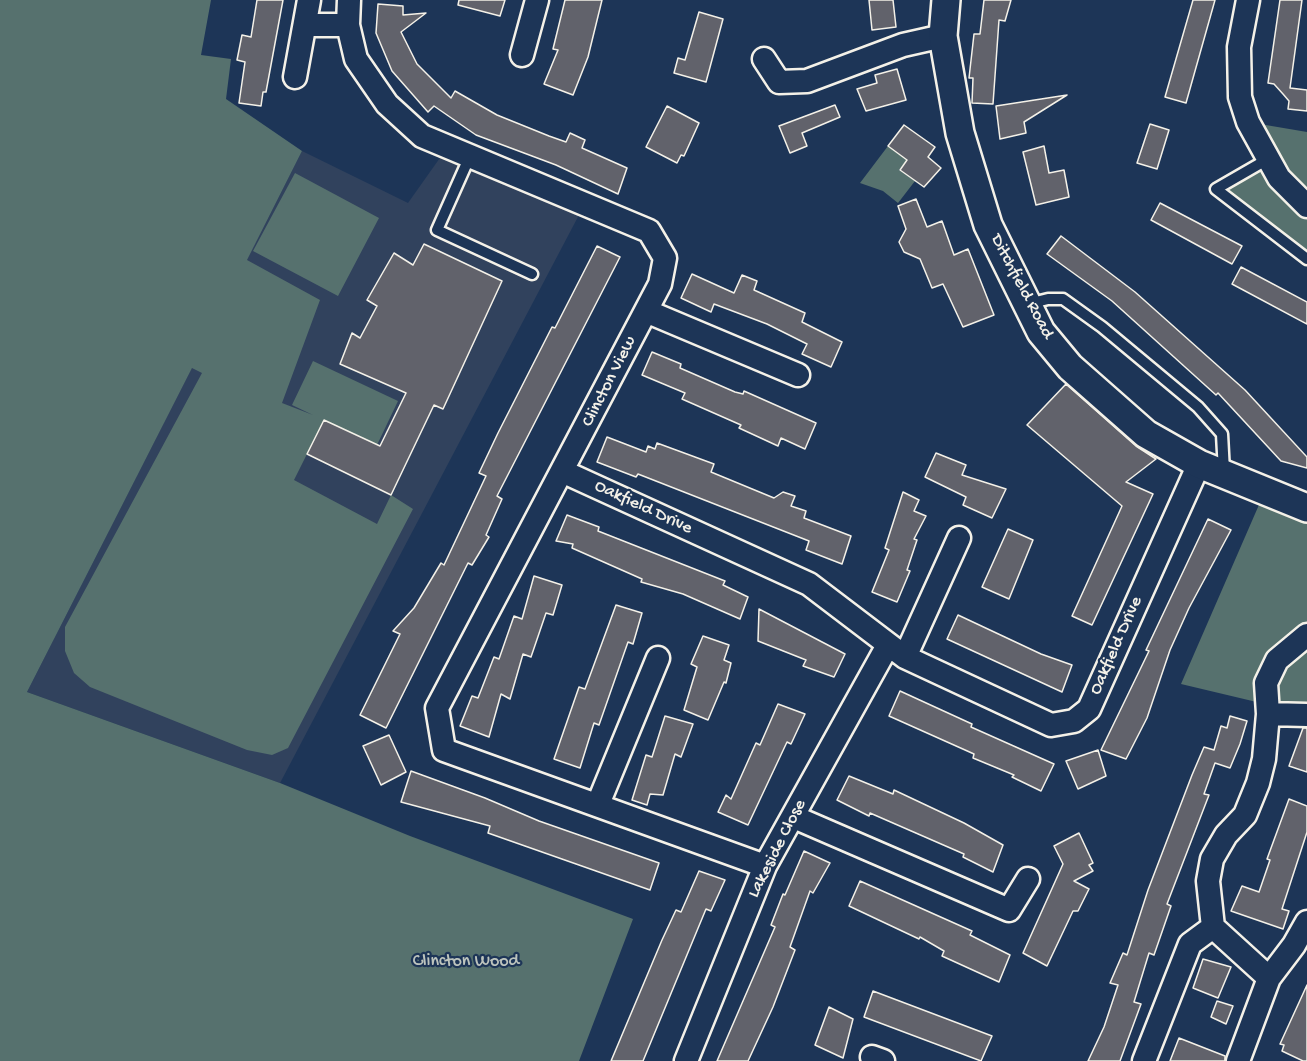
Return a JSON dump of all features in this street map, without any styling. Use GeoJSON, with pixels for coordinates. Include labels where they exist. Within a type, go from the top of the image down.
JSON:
{"type":"FeatureCollection","features":[{"type":"Feature","properties":{"kind":"street"},"geometry":{"type":"LineString","coordinates":[[295,77],[309,0]]}},
{"type":"Feature","properties":{"kind":"street","name":"Clincton View"},"geometry":{"type":"LineString","coordinates":[[349,0],[348,25],[356,59],[387,104],[422,136],[649,231],[665,258],[660,284],[564,472],[438,708],[444,750],[765,866]]}},
{"type":"Feature","properties":{"kind":"street"},"geometry":{"type":"LineString","coordinates":[[522,55],[537,0]]}},
{"type":"Feature","properties":{"kind":"street","name":"Ditchfield Road"},"geometry":{"type":"LineString","coordinates":[[946,0],[943,36],[960,133],[988,225],[1041,332],[1070,367],[1146,434],[1211,468],[1307,508]]}},
{"type":"Feature","properties":{"kind":"street"},"geometry":{"type":"LineString","coordinates":[[1248,0],[1239,47],[1240,97],[1248,122],[1279,178],[1307,206]]}},
{"type":"Feature","properties":{"kind":"street"},"geometry":{"type":"LineString","coordinates":[[305,25],[348,25]]}},
{"type":"Feature","properties":{"kind":"street"},"geometry":{"type":"LineString","coordinates":[[764,59],[778,82],[807,81],[903,45],[943,36]]}},
{"type":"Feature","properties":{"kind":"street"},"geometry":{"type":"LineString","coordinates":[[646,311],[798,375]]}},
{"type":"Feature","properties":{"kind":"street","name":"Oakfield Drive"},"geometry":{"type":"LineString","coordinates":[[564,472],[809,584],[897,651],[1050,724],[1074,721],[1089,709],[1211,468]]}},
{"type":"Feature","properties":{"kind":"street"},"geometry":{"type":"LineString","coordinates":[[897,651],[959,538]]}},
{"type":"Feature","properties":{"kind":"street"},"geometry":{"type":"LineString","coordinates":[[1269,978],[1213,927],[1208,881],[1212,859],[1226,835],[1245,815],[1257,783],[1264,759],[1268,714],[1266,683],[1277,660],[1307,635]]}},
{"type":"Feature","properties":{"kind":"street","name":"Lakeside Close"},"geometry":{"type":"LineString","coordinates":[[686,1061],[765,866],[897,651]]}},
{"type":"Feature","properties":{"kind":"street"},"geometry":{"type":"LineString","coordinates":[[598,804],[658,658]]}},
{"type":"Feature","properties":{"kind":"street"},"geometry":{"type":"LineString","coordinates":[[1268,714],[1307,715]]}},
{"type":"Feature","properties":{"kind":"street"},"geometry":{"type":"LineString","coordinates":[[794,817],[1009,910],[1028,879]]}},
{"type":"Feature","properties":{"kind":"street"},"geometry":{"type":"LineString","coordinates":[[1238,1061],[1269,978],[1294,945],[1307,922]]}},
{"type":"Feature","properties":{"kind":"street"},"geometry":{"type":"LineString","coordinates":[[1144,1061],[1190,945],[1213,927]]}},
{"type":"Feature","properties":{"kind":"lane"},"geometry":{"type":"LineString","coordinates":[[470,156],[438,230],[532,274]]}},
{"type":"Feature","properties":{"kind":"lane"},"geometry":{"type":"LineString","coordinates":[[1268,159],[1216,189],[1307,259]]}},
{"type":"Feature","properties":{"kind":"lane"},"geometry":{"type":"LineString","coordinates":[[1028,304],[1048,299],[1063,299],[1102,327],[1198,407],[1222,434],[1211,468]]}},
{"type":"Feature","properties":{"kind":"shaded area"},"geometry":{"type":"Polygon","coordinates":[[[302,151],[408,203],[442,155],[580,213],[280,783],[27,692],[302,151]]]}},
{"type":"Feature","properties":{"kind":"green space","name":"Clincton Wood"},"geometry":{"type":"Polygon","coordinates":[[[0,0],[211,0],[201,55],[231,59],[226,99],[302,151],[247,260],[320,300],[282,403],[313,415],[292,405],[313,361],[398,401],[377,445],[324,420],[294,480],[377,524],[391,495],[413,509],[288,748],[272,755],[247,750],[90,687],[74,673],[65,651],[65,627],[202,373],[192,368],[27,692],[280,783],[410,836],[633,919],[579,1061],[0,1061],[0,0]]]}},
{"type":"Feature","properties":{"kind":"green space"},"geometry":{"type":"Polygon","coordinates":[[[1248,122],[1307,132],[1307,259],[1216,189],[1268,159],[1248,122]]]}},
{"type":"Feature","properties":{"kind":"green space"},"geometry":{"type":"Polygon","coordinates":[[[888,146],[907,160],[899,170],[915,181],[898,203],[883,191],[860,183],[888,146]]]}},
{"type":"Feature","properties":{"kind":"green space"},"geometry":{"type":"Polygon","coordinates":[[[295,173],[379,218],[338,296],[253,251],[295,173]]]}},
{"type":"Feature","properties":{"kind":"green space"},"geometry":{"type":"Polygon","coordinates":[[[1265,491],[1307,507],[1307,714],[1181,684],[1265,491]]]}},
{"type":"Feature","properties":{"kind":"building"},"geometry":{"type":"Polygon","coordinates":[[[257,0],[283,0],[266,92],[263,92],[261,106],[239,103],[245,62],[237,60],[242,35],[251,37],[257,0]]]}},
{"type":"Feature","properties":{"kind":"building"},"geometry":{"type":"Polygon","coordinates":[[[459,0],[505,0],[500,16],[458,5],[459,0]]]}},
{"type":"Feature","properties":{"kind":"building"},"geometry":{"type":"Polygon","coordinates":[[[565,0],[602,0],[588,57],[573,95],[544,84],[558,50],[553,49],[565,0]]]}},
{"type":"Feature","properties":{"kind":"building"},"geometry":{"type":"Polygon","coordinates":[[[869,0],[893,0],[896,27],[872,30],[869,0]]]}},
{"type":"Feature","properties":{"kind":"building"},"geometry":{"type":"Polygon","coordinates":[[[984,0],[1011,0],[1005,21],[999,20],[993,104],[972,103],[973,78],[969,78],[974,34],[980,34],[984,0]]]}},
{"type":"Feature","properties":{"kind":"building"},"geometry":{"type":"Polygon","coordinates":[[[1193,0],[1215,0],[1186,103],[1165,97],[1193,0]]]}},
{"type":"Feature","properties":{"kind":"building"},"geometry":{"type":"Polygon","coordinates":[[[1280,0],[1302,0],[1290,88],[1307,90],[1307,111],[1288,109],[1289,101],[1274,84],[1268,83],[1280,0]]]}},
{"type":"Feature","properties":{"kind":"building"},"geometry":{"type":"Polygon","coordinates":[[[378,4],[403,6],[403,15],[426,13],[401,32],[417,64],[451,98],[455,91],[497,115],[549,136],[566,142],[570,133],[585,140],[582,148],[627,168],[618,194],[556,165],[476,135],[434,106],[428,112],[392,71],[376,33],[378,4]]]}},
{"type":"Feature","properties":{"kind":"building"},"geometry":{"type":"Polygon","coordinates":[[[699,12],[723,19],[706,82],[674,73],[678,58],[685,60],[699,12]]]}},
{"type":"Feature","properties":{"kind":"building"},"geometry":{"type":"Polygon","coordinates":[[[897,69],[906,100],[866,111],[857,89],[877,83],[875,75],[897,69]]]}},
{"type":"Feature","properties":{"kind":"building"},"geometry":{"type":"Polygon","coordinates":[[[1067,95],[1024,122],[1026,133],[1000,139],[996,106],[1067,95]]]}},
{"type":"Feature","properties":{"kind":"building"},"geometry":{"type":"Polygon","coordinates":[[[835,105],[840,117],[802,133],[807,146],[790,153],[779,126],[835,105]]]}},
{"type":"Feature","properties":{"kind":"building"},"geometry":{"type":"Polygon","coordinates":[[[667,106],[699,123],[684,156],[681,155],[677,163],[646,147],[667,106]]]}},
{"type":"Feature","properties":{"kind":"building"},"geometry":{"type":"Polygon","coordinates":[[[1150,124],[1169,130],[1157,169],[1137,163],[1150,124]]]}},
{"type":"Feature","properties":{"kind":"building"},"geometry":{"type":"Polygon","coordinates":[[[904,125],[935,147],[928,157],[941,168],[924,187],[900,170],[907,160],[888,146],[904,125]]]}},
{"type":"Feature","properties":{"kind":"building"},"geometry":{"type":"Polygon","coordinates":[[[1044,146],[1049,173],[1064,170],[1069,197],[1036,205],[1023,152],[1044,146]]]}},
{"type":"Feature","properties":{"kind":"building"},"geometry":{"type":"Polygon","coordinates":[[[916,199],[927,227],[942,221],[954,255],[968,249],[994,315],[963,327],[943,284],[932,288],[920,259],[904,252],[899,242],[906,229],[898,206],[916,199]]]}},
{"type":"Feature","properties":{"kind":"building"},"geometry":{"type":"Polygon","coordinates":[[[1160,203],[1242,246],[1232,264],[1151,220],[1160,203]]]}},
{"type":"Feature","properties":{"kind":"building"},"geometry":{"type":"Polygon","coordinates":[[[1061,236],[1135,292],[1245,390],[1307,457],[1307,468],[1281,461],[1218,393],[1216,395],[1112,301],[1047,254],[1061,236]]]}},
{"type":"Feature","properties":{"kind":"building"},"geometry":{"type":"Polygon","coordinates":[[[424,244],[502,281],[443,409],[434,405],[391,495],[307,454],[324,420],[380,446],[406,393],[340,364],[352,333],[360,338],[377,306],[367,300],[394,253],[413,265],[424,244]]]}},
{"type":"Feature","properties":{"kind":"building"},"geometry":{"type":"Polygon","coordinates":[[[597,246],[620,257],[497,496],[502,499],[486,535],[489,537],[472,565],[468,563],[386,728],[360,715],[400,634],[393,631],[414,608],[441,563],[444,565],[486,476],[479,473],[498,433],[552,327],[555,328],[597,246]]]}},
{"type":"Feature","properties":{"kind":"building"},"geometry":{"type":"Polygon","coordinates":[[[1241,267],[1307,302],[1307,324],[1232,284],[1241,267]]]}},
{"type":"Feature","properties":{"kind":"building"},"geometry":{"type":"Polygon","coordinates":[[[692,274],[734,293],[742,275],[757,281],[754,290],[805,313],[802,322],[842,342],[831,367],[802,354],[807,344],[767,324],[714,304],[711,312],[681,298],[692,274]]]}},
{"type":"Feature","properties":{"kind":"building"},"geometry":{"type":"Polygon","coordinates":[[[652,352],[681,364],[680,368],[735,392],[743,394],[744,391],[816,423],[805,449],[781,438],[778,446],[739,428],[741,425],[682,399],[685,393],[642,375],[652,352]]]}},
{"type":"Feature","properties":{"kind":"building"},"geometry":{"type":"Polygon","coordinates":[[[1066,384],[1136,446],[1156,459],[1126,482],[1153,494],[1092,625],[1072,616],[1122,506],[1027,425],[1066,384]]]}},
{"type":"Feature","properties":{"kind":"building"},"geometry":{"type":"Polygon","coordinates":[[[607,437],[646,452],[648,446],[655,449],[657,443],[714,464],[711,472],[774,498],[783,492],[795,496],[791,506],[806,511],[804,518],[851,536],[842,564],[806,550],[809,541],[638,474],[636,477],[597,462],[607,437]]]}},
{"type":"Feature","properties":{"kind":"building"},"geometry":{"type":"Polygon","coordinates":[[[936,453],[966,465],[962,475],[1006,489],[992,518],[963,505],[966,497],[925,477],[936,453]]]}},
{"type":"Feature","properties":{"kind":"building"},"geometry":{"type":"Polygon","coordinates":[[[903,492],[919,500],[914,511],[926,516],[914,539],[917,540],[907,570],[910,571],[897,602],[872,592],[889,550],[885,548],[903,492]]]}},
{"type":"Feature","properties":{"kind":"building"},"geometry":{"type":"Polygon","coordinates":[[[567,515],[599,527],[598,531],[725,581],[723,585],[748,597],[740,619],[683,594],[641,582],[642,579],[572,548],[573,544],[556,541],[567,515]]]}},
{"type":"Feature","properties":{"kind":"building"},"geometry":{"type":"Polygon","coordinates":[[[1208,519],[1231,530],[1189,608],[1170,650],[1147,718],[1126,759],[1101,750],[1149,651],[1146,650],[1208,519]]]}},
{"type":"Feature","properties":{"kind":"building"},"geometry":{"type":"Polygon","coordinates":[[[1008,529],[1033,540],[1009,599],[982,587],[1008,529]]]}},
{"type":"Feature","properties":{"kind":"building"},"geometry":{"type":"Polygon","coordinates":[[[534,576],[562,585],[553,615],[546,613],[531,657],[523,654],[510,699],[501,694],[489,737],[460,726],[472,696],[478,698],[494,657],[499,659],[514,616],[522,619],[534,576]]]}},
{"type":"Feature","properties":{"kind":"building"},"geometry":{"type":"Polygon","coordinates":[[[616,605],[642,613],[633,644],[628,642],[599,725],[594,723],[580,768],[554,759],[579,687],[585,689],[616,605]]]}},
{"type":"Feature","properties":{"kind":"building"},"geometry":{"type":"Polygon","coordinates":[[[759,609],[845,654],[834,677],[803,666],[806,660],[758,641],[759,609]]]}},
{"type":"Feature","properties":{"kind":"building"},"geometry":{"type":"Polygon","coordinates":[[[958,615],[1041,654],[1072,665],[1062,692],[947,639],[958,615]]]}},
{"type":"Feature","properties":{"kind":"building"},"geometry":{"type":"Polygon","coordinates":[[[703,636],[729,645],[724,660],[731,663],[726,683],[724,682],[708,720],[684,710],[697,667],[691,664],[703,636]]]}},
{"type":"Feature","properties":{"kind":"building"},"geometry":{"type":"Polygon","coordinates":[[[900,691],[972,724],[971,727],[1054,764],[1041,791],[1012,777],[1014,775],[973,758],[974,754],[889,716],[900,691]]]}},
{"type":"Feature","properties":{"kind":"building"},"geometry":{"type":"Polygon","coordinates":[[[778,704],[805,714],[791,744],[787,742],[748,825],[718,812],[726,795],[731,799],[756,743],[760,745],[778,704]]]}},
{"type":"Feature","properties":{"kind":"building"},"geometry":{"type":"Polygon","coordinates":[[[665,716],[693,724],[681,757],[675,754],[663,795],[650,794],[647,805],[632,800],[646,755],[652,757],[665,716]]]}},
{"type":"Feature","properties":{"kind":"building"},"geometry":{"type":"Polygon","coordinates":[[[1230,716],[1247,721],[1240,744],[1230,768],[1215,763],[1204,794],[1209,795],[1167,904],[1171,906],[1154,955],[1149,953],[1134,1002],[1141,1004],[1120,1061],[1088,1061],[1104,1027],[1118,985],[1110,983],[1123,953],[1127,955],[1148,890],[1192,775],[1204,747],[1214,750],[1221,726],[1227,728],[1230,716]]]}},
{"type":"Feature","properties":{"kind":"building"},"geometry":{"type":"Polygon","coordinates":[[[1303,728],[1307,728],[1307,772],[1289,766],[1303,728]]]}},
{"type":"Feature","properties":{"kind":"building"},"geometry":{"type":"Polygon","coordinates":[[[389,735],[406,772],[381,785],[363,746],[389,735]]]}},
{"type":"Feature","properties":{"kind":"building"},"geometry":{"type":"Polygon","coordinates":[[[1098,750],[1106,776],[1078,789],[1066,761],[1098,750]]]}},
{"type":"Feature","properties":{"kind":"building"},"geometry":{"type":"Polygon","coordinates":[[[411,771],[539,821],[659,863],[650,890],[488,833],[490,826],[401,802],[411,771]]]}},
{"type":"Feature","properties":{"kind":"building"},"geometry":{"type":"Polygon","coordinates":[[[849,776],[893,794],[894,790],[964,823],[1003,845],[993,872],[963,857],[964,854],[870,813],[869,816],[837,800],[849,776]]]}},
{"type":"Feature","properties":{"kind":"building"},"geometry":{"type":"Polygon","coordinates":[[[1289,799],[1307,806],[1307,832],[1282,909],[1289,911],[1283,929],[1231,911],[1242,886],[1259,892],[1270,860],[1267,859],[1289,799]]]}},
{"type":"Feature","properties":{"kind":"building"},"geometry":{"type":"Polygon","coordinates":[[[1079,833],[1093,863],[1089,865],[1093,871],[1074,881],[1089,889],[1078,911],[1073,911],[1047,966],[1023,953],[1063,864],[1054,846],[1079,833]]]}},
{"type":"Feature","properties":{"kind":"building"},"geometry":{"type":"Polygon","coordinates":[[[804,851],[830,863],[813,893],[810,891],[790,947],[795,950],[773,1007],[748,1061],[717,1061],[775,927],[771,925],[783,894],[785,895],[804,851]]]}},
{"type":"Feature","properties":{"kind":"building"},"geometry":{"type":"Polygon","coordinates":[[[699,871],[725,880],[711,911],[706,909],[643,1061],[611,1061],[662,940],[676,910],[681,912],[699,871]]]}},
{"type":"Feature","properties":{"kind":"building"},"geometry":{"type":"Polygon","coordinates":[[[860,881],[972,931],[970,935],[1010,955],[999,982],[942,956],[944,951],[920,937],[919,939],[849,906],[860,881]]]}},
{"type":"Feature","properties":{"kind":"building"},"geometry":{"type":"Polygon","coordinates":[[[1203,959],[1231,967],[1218,998],[1193,988],[1203,959]]]}},
{"type":"Feature","properties":{"kind":"building"},"geometry":{"type":"Polygon","coordinates":[[[1307,985],[1307,1061],[1303,1061],[1282,1051],[1284,1045],[1280,1044],[1307,985]]]}},
{"type":"Feature","properties":{"kind":"building"},"geometry":{"type":"Polygon","coordinates":[[[873,991],[992,1036],[981,1061],[864,1017],[873,991]]]}},
{"type":"Feature","properties":{"kind":"building"},"geometry":{"type":"Polygon","coordinates":[[[1217,1001],[1233,1006],[1226,1024],[1211,1017],[1217,1001]]]}},
{"type":"Feature","properties":{"kind":"building"},"geometry":{"type":"Polygon","coordinates":[[[829,1007],[853,1019],[843,1058],[815,1045],[829,1007]]]}},
{"type":"Feature","properties":{"kind":"building"},"geometry":{"type":"Polygon","coordinates":[[[1179,1038],[1225,1056],[1225,1061],[1170,1061],[1179,1038]]]}}]}
